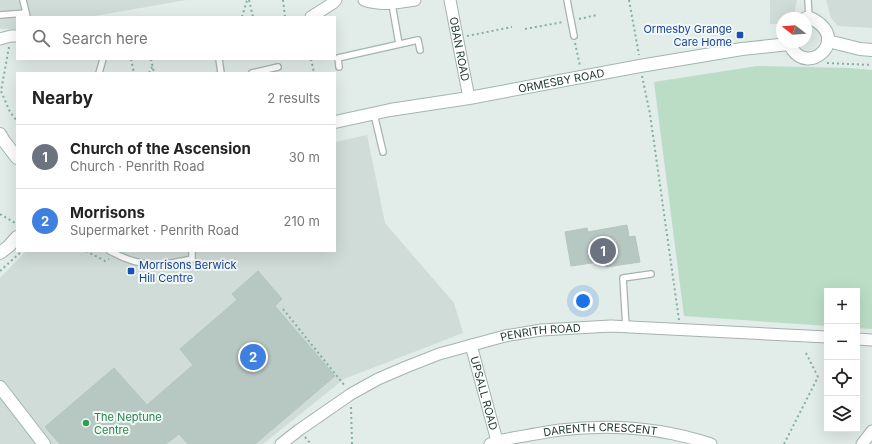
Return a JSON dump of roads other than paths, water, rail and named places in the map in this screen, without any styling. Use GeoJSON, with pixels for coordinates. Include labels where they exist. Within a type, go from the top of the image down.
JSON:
{"type":"FeatureCollection","features":[{"type":"Feature","properties":{"kind":"street"},"geometry":{"type":"LineString","coordinates":[[313,16],[336,0]]}},
{"type":"Feature","properties":{"kind":"street"},"geometry":{"type":"LineString","coordinates":[[364,0],[374,3],[387,4],[414,0]]}},
{"type":"Feature","properties":{"kind":"street","name":"OBAN ROAD"},"geometry":{"type":"LineString","coordinates":[[450,0],[469,98]]}},
{"type":"Feature","properties":{"kind":"street"},"geometry":{"type":"LineString","coordinates":[[792,48],[799,56],[812,58],[820,55],[826,47],[828,34],[826,29],[818,22],[812,20]]}},
{"type":"Feature","properties":{"kind":"street"},"geometry":{"type":"LineString","coordinates":[[828,40],[872,50]]}},
{"type":"Feature","properties":{"kind":"street","name":"ORMESBY ROAD"},"geometry":{"type":"LineString","coordinates":[[336,122],[390,110],[469,98],[640,66],[776,45]]}},
{"type":"Feature","properties":{"kind":"street"},"geometry":{"type":"LineString","coordinates":[[0,134],[16,157]]}},
{"type":"Feature","properties":{"kind":"street"},"geometry":{"type":"LineString","coordinates":[[0,253],[16,238]]}},
{"type":"Feature","properties":{"kind":"street","name":"PENRITH ROAD"},"geometry":{"type":"LineString","coordinates":[[281,444],[351,394],[378,379],[439,354],[505,336],[541,330],[626,326],[824,337]]}},
{"type":"Feature","properties":{"kind":"street"},"geometry":{"type":"LineString","coordinates":[[860,339],[872,340]]}},
{"type":"Feature","properties":{"kind":"street","name":"UPSALL ROAD"},"geometry":{"type":"LineString","coordinates":[[471,345],[494,443]]}},
{"type":"Feature","properties":{"kind":"street"},"geometry":{"type":"LineString","coordinates":[[2,393],[44,444]]}},
{"type":"Feature","properties":{"kind":"street","name":"DARENTH CRESCENT"},"geometry":{"type":"LineString","coordinates":[[494,443],[561,430],[607,427],[674,434],[711,444]]}},
{"type":"Feature","properties":{"kind":"street"},"geometry":{"type":"LineString","coordinates":[[862,444],[872,431]]}},
{"type":"Feature","properties":{"kind":"lane"},"geometry":{"type":"LineString","coordinates":[[0,15],[27,15],[23,0]]}},
{"type":"Feature","properties":{"kind":"lane"},"geometry":{"type":"LineString","coordinates":[[567,0],[574,36]]}},
{"type":"Feature","properties":{"kind":"lane"},"geometry":{"type":"LineString","coordinates":[[808,0],[808,12]]}},
{"type":"Feature","properties":{"kind":"lane"},"geometry":{"type":"LineString","coordinates":[[392,4],[399,44]]}},
{"type":"Feature","properties":{"kind":"lane"},"geometry":{"type":"LineString","coordinates":[[339,67],[338,58],[418,40],[420,50]]}},
{"type":"Feature","properties":{"kind":"lane"},"geometry":{"type":"LineString","coordinates":[[100,72],[103,60]]}},
{"type":"Feature","properties":{"kind":"lane"},"geometry":{"type":"LineString","coordinates":[[219,60],[222,72]]}},
{"type":"Feature","properties":{"kind":"lane"},"geometry":{"type":"LineString","coordinates":[[257,72],[278,68]]}},
{"type":"Feature","properties":{"kind":"lane"},"geometry":{"type":"LineString","coordinates":[[374,114],[382,152]]}},
{"type":"Feature","properties":{"kind":"lane"},"geometry":{"type":"LineString","coordinates":[[112,252],[133,261],[153,264],[163,264],[192,259],[192,252]]}},
{"type":"Feature","properties":{"kind":"lane"},"geometry":{"type":"LineString","coordinates":[[626,326],[623,278],[651,274]]}},
{"type":"Feature","properties":{"kind":"place","name":"Ormesby Grange Care Home"},"geometry":{"type":"Point","coordinates":[740,35]}},
{"type":"Feature","properties":{"kind":"place","name":"Church of the Ascension"},"geometry":{"type":"Point","coordinates":[603,251]}},
{"type":"Feature","properties":{"kind":"place","name":"Morrisons Berwick Hill Centre"},"geometry":{"type":"Point","coordinates":[131,271]}},
{"type":"Feature","properties":{"kind":"place","name":"Morrisons"},"geometry":{"type":"Point","coordinates":[253,357]}},
{"type":"Feature","properties":{"kind":"place","name":"The Neptune Centre"},"geometry":{"type":"Point","coordinates":[86,423]}}]}
